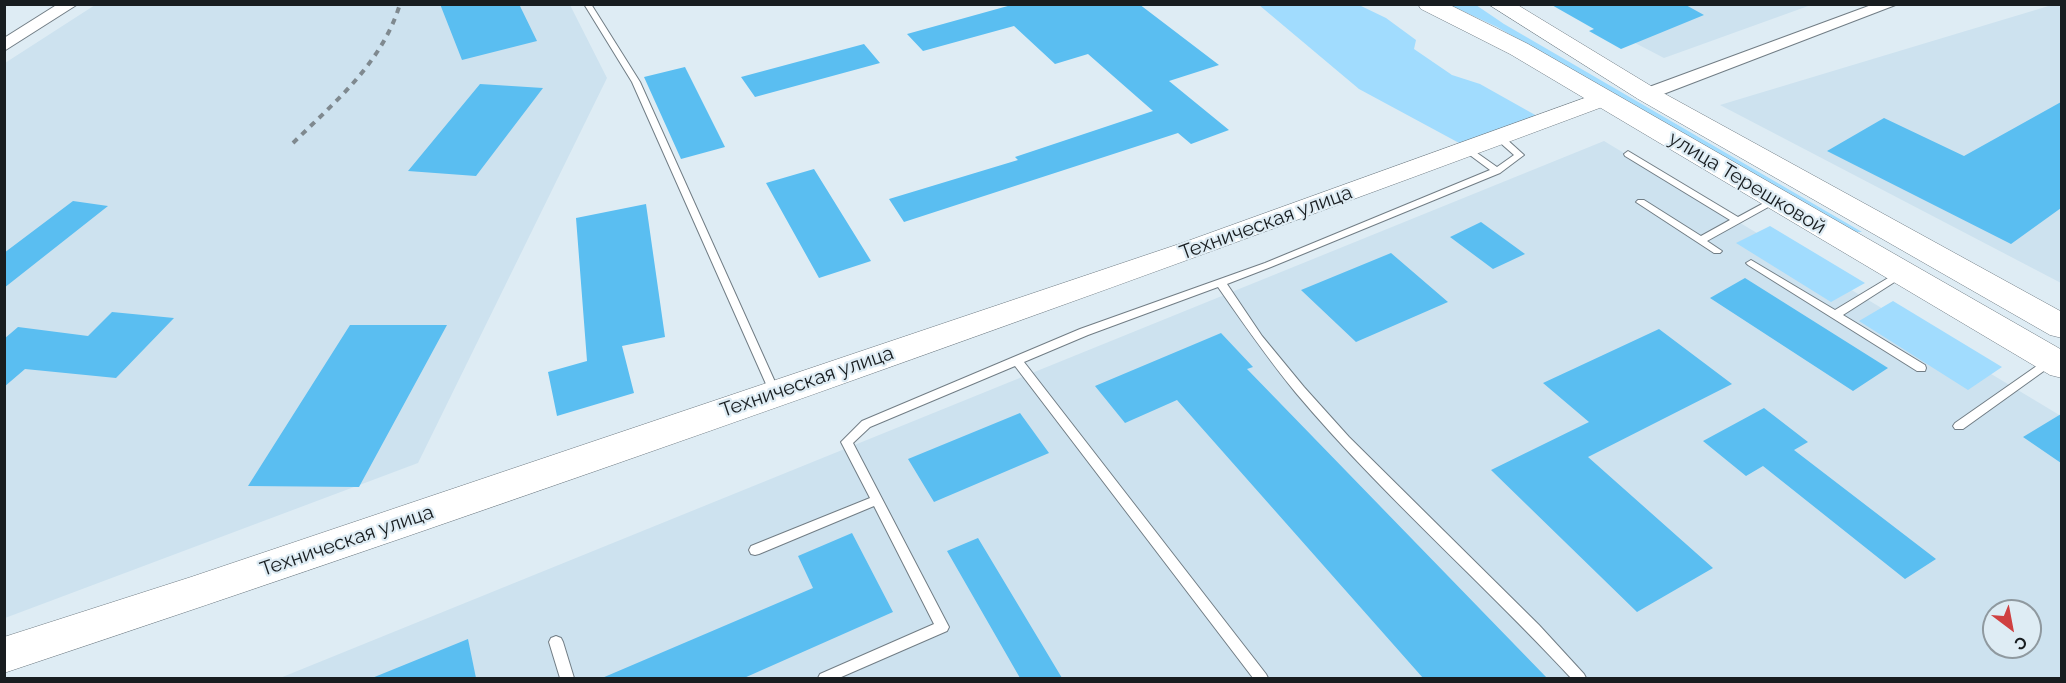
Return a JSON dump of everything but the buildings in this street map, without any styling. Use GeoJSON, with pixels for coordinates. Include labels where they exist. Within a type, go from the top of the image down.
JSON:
{"type":"FeatureCollection","features":[{"type":"Feature","properties":{"kind":"main road","name":"улица Терешковой"},"geometry":{"type":"LineString","coordinates":[[1429,4],[1519,49],[2056,363]]}},
{"type":"Feature","properties":{"kind":"main road","name":"улица Терешковой"},"geometry":{"type":"LineString","coordinates":[[1499,4],[1647,94],[2061,327]]}},
{"type":"Feature","properties":{"kind":"main road"},"geometry":{"type":"LineString","coordinates":[[1848,243],[1877,242],[1882,236],[1880,225]]}},
{"type":"Feature","properties":{"kind":"street"},"geometry":{"type":"LineString","coordinates":[[4,46],[70,4]]}},
{"type":"Feature","properties":{"kind":"street"},"geometry":{"type":"LineString","coordinates":[[1647,94],[1890,4]]}},
{"type":"Feature","properties":{"kind":"street","name":"Техническая улица"},"geometry":{"type":"LineString","coordinates":[[4,655],[202,590],[1192,250],[1604,98]]}},
{"type":"Feature","properties":{"kind":"lane"},"geometry":{"type":"LineString","coordinates":[[587,4],[636,82],[775,393]]}},
{"type":"Feature","properties":{"kind":"lane"},"geometry":{"type":"LineString","coordinates":[[825,678],[942,627],[847,442],[866,424],[1084,332],[1221,283],[1497,171],[1520,155],[1500,138]]}},
{"type":"Feature","properties":{"kind":"lane"},"geometry":{"type":"LineString","coordinates":[[1467,150],[1497,171]]}},
{"type":"Feature","properties":{"kind":"lane"},"geometry":{"type":"LineString","coordinates":[[1628,154],[1738,221]]}},
{"type":"Feature","properties":{"kind":"lane"},"geometry":{"type":"LineString","coordinates":[[1701,240],[1776,200]]}},
{"type":"Feature","properties":{"kind":"lane"},"geometry":{"type":"LineString","coordinates":[[1641,202],[1718,251]]}},
{"type":"Feature","properties":{"kind":"lane"},"geometry":{"type":"LineString","coordinates":[[1751,263],[1920,368]]}},
{"type":"Feature","properties":{"kind":"lane"},"geometry":{"type":"LineString","coordinates":[[1834,315],[1901,274]]}},
{"type":"Feature","properties":{"kind":"lane"},"geometry":{"type":"LineString","coordinates":[[1221,283],[1245,321],[1290,379],[1358,452],[1537,631],[1579,678]]}},
{"type":"Feature","properties":{"kind":"lane"},"geometry":{"type":"LineString","coordinates":[[1017,361],[1261,678]]}},
{"type":"Feature","properties":{"kind":"lane"},"geometry":{"type":"LineString","coordinates":[[1959,426],[2056,363]]}},
{"type":"Feature","properties":{"kind":"lane"},"geometry":{"type":"LineString","coordinates":[[755,550],[877,500]]}},
{"type":"Feature","properties":{"kind":"lane"},"geometry":{"type":"LineString","coordinates":[[556,642],[567,678]]}},
{"type":"Feature","properties":{"kind":"shaded area"},"geometry":{"type":"Polygon","coordinates":[[[95,5],[570,5],[607,78],[418,463],[5,618],[5,63],[95,5]]]}},
{"type":"Feature","properties":{"kind":"shaded area"},"geometry":{"type":"Polygon","coordinates":[[[1259,5],[1359,5],[1386,18],[1416,40],[1414,49],[1452,75],[1480,84],[1537,116],[1461,144],[1359,89],[1259,5]]]}},
{"type":"Feature","properties":{"kind":"shaded area"},"geometry":{"type":"Polygon","coordinates":[[[1450,5],[1476,5],[1504,24],[1862,232],[1853,232],[1497,27],[1450,5]]]}},
{"type":"Feature","properties":{"kind":"shaded area"},"geometry":{"type":"Polygon","coordinates":[[[1562,5],[1811,5],[1664,58],[1562,5]]]}},
{"type":"Feature","properties":{"kind":"shaded area"},"geometry":{"type":"Polygon","coordinates":[[[2052,5],[2061,5],[2061,283],[1720,105],[2052,5]]]}},
{"type":"Feature","properties":{"kind":"shaded area"},"geometry":{"type":"Polygon","coordinates":[[[1604,141],[2061,416],[2061,678],[280,678],[1604,141]]]}},
{"type":"Feature","properties":{"kind":"shaded area"},"geometry":{"type":"Polygon","coordinates":[[[1770,226],[1865,283],[1831,302],[1736,243],[1770,226]]]}},
{"type":"Feature","properties":{"kind":"shaded area"},"geometry":{"type":"Polygon","coordinates":[[[1893,301],[2002,367],[1968,390],[1859,321],[1893,301]]]}},
{"type":"Feature","properties":{"kind":"railway"},"geometry":{"type":"LineString","coordinates":[[293,143],[341,96],[370,63],[382,45],[400,4]]}}]}
